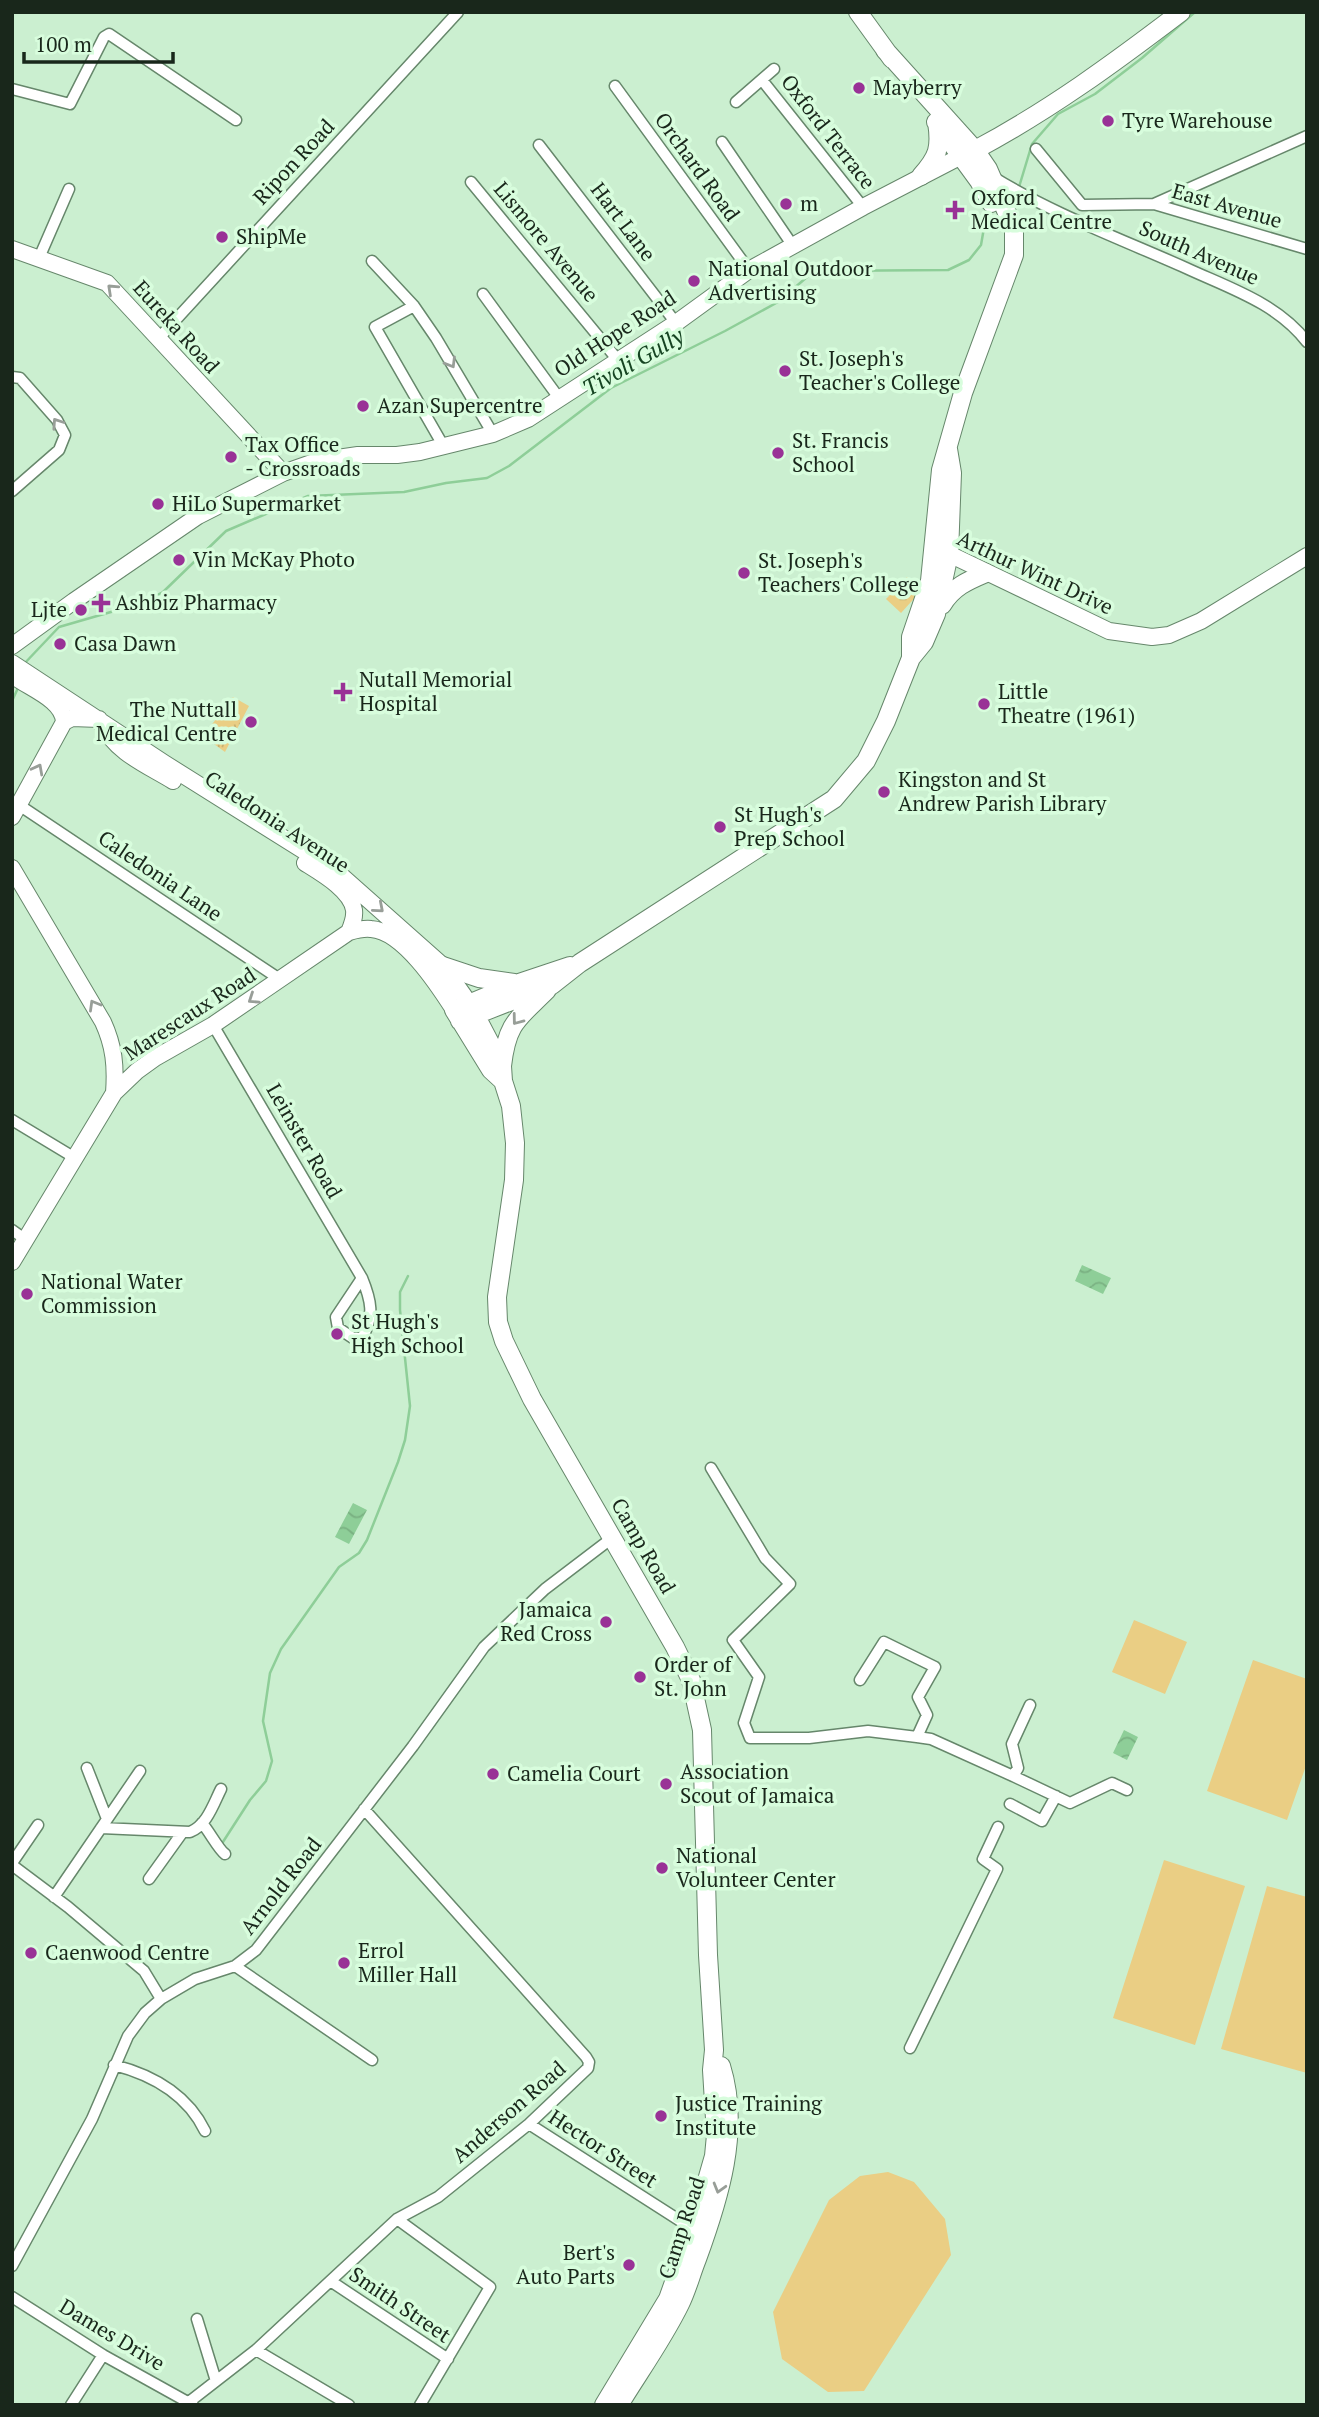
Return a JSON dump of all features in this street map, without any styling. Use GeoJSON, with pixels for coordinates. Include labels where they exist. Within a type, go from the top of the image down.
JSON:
{"type":"FeatureCollection","features":[{"type":"Feature","properties":{"kind":"main road"},"geometry":{"type":"LineString","coordinates":[[858,12],[936,121],[991,176]]}},
{"type":"Feature","properties":{"kind":"main road","name":"Old Hope Road"},"geometry":{"type":"LineString","coordinates":[[12,646],[198,516],[283,473],[317,461],[358,455],[397,455],[444,447],[493,434],[528,419],[676,323],[749,270],[921,176],[1014,129],[1098,76],[1181,12]]}},
{"type":"Feature","properties":{"kind":"main road"},"geometry":{"type":"LineString","coordinates":[[885,50],[968,153],[1003,229],[1004,254],[991,321]]}},
{"type":"Feature","properties":{"kind":"main road"},"geometry":{"type":"LineString","coordinates":[[921,176],[936,158],[939,134],[936,121]]}},
{"type":"Feature","properties":{"kind":"main road"},"geometry":{"type":"LineString","coordinates":[[936,614],[941,553],[941,470],[963,393],[1014,255],[1014,229],[991,176],[990,163],[995,150],[1014,129]]}},
{"type":"Feature","properties":{"kind":"main road","name":"Eureka Road"},"geometry":{"type":"LineString","coordinates":[[12,249],[107,283],[283,473]]}},
{"type":"Feature","properties":{"kind":"main road"},"geometry":{"type":"LineString","coordinates":[[911,658],[911,637],[941,553]]}},
{"type":"Feature","properties":{"kind":"main road","name":"Arthur Wint Drive"},"geometry":{"type":"LineString","coordinates":[[941,553],[1109,631],[1152,637],[1169,635],[1201,621],[1307,556]]}},
{"type":"Feature","properties":{"kind":"main road"},"geometry":{"type":"LineString","coordinates":[[503,1073],[506,1038],[512,1024],[552,985],[580,963],[834,799],[866,761],[886,721],[911,658],[924,642],[947,596],[960,584],[986,573]]}},
{"type":"Feature","properties":{"kind":"main road"},"geometry":{"type":"LineString","coordinates":[[18,673],[60,708],[64,722]]}},
{"type":"Feature","properties":{"kind":"main road","name":"Caledonia Avenue"},"geometry":{"type":"LineString","coordinates":[[18,673],[99,719],[337,871],[443,966],[465,1012]]}},
{"type":"Feature","properties":{"kind":"main road"},"geometry":{"type":"LineString","coordinates":[[15,811],[64,722],[72,718],[99,719]]}},
{"type":"Feature","properties":{"kind":"main road","name":"Caledonia Avenue"},"geometry":{"type":"LineString","coordinates":[[99,719],[108,737],[122,750],[310,866],[342,890],[354,907],[349,932]]}},
{"type":"Feature","properties":{"kind":"main road"},"geometry":{"type":"LineString","coordinates":[[12,868],[122,1055],[131,1060],[146,1061],[155,1058]]}},
{"type":"Feature","properties":{"kind":"main road"},"geometry":{"type":"LineString","coordinates":[[349,932],[373,929],[396,939],[465,1012]]}},
{"type":"Feature","properties":{"kind":"main road","name":"Marescaux Road"},"geometry":{"type":"LineString","coordinates":[[12,1262],[114,1093],[155,1058],[213,1025],[349,932]]}},
{"type":"Feature","properties":{"kind":"main road"},"geometry":{"type":"LineString","coordinates":[[465,1012],[519,983],[580,963]]}},
{"type":"Feature","properties":{"kind":"main road"},"geometry":{"type":"LineString","coordinates":[[443,966],[496,982],[519,983]]}},
{"type":"Feature","properties":{"kind":"main road"},"geometry":{"type":"LineString","coordinates":[[465,1012],[552,985]]}},
{"type":"Feature","properties":{"kind":"main road","name":"Camp Road"},"geometry":{"type":"LineString","coordinates":[[465,1012],[503,1073],[511,1106],[515,1143],[514,1180],[497,1297],[498,1322],[510,1356],[532,1399],[633,1571],[691,1680],[702,1730],[708,1955],[714,2050],[712,2070],[716,2135],[713,2157],[668,2299],[604,2405]]}},
{"type":"Feature","properties":{"kind":"main road"},"geometry":{"type":"LineString","coordinates":[[112,1041],[116,1066],[114,1093]]}},
{"type":"Feature","properties":{"kind":"main road","name":"Camp Road"},"geometry":{"type":"LineString","coordinates":[[619,2405],[680,2304],[705,2237],[724,2174],[728,2142],[727,2099],[722,2069],[714,2050]]}},
{"type":"Feature","properties":{"kind":"street","name":"Ripon Road"},"geometry":{"type":"LineString","coordinates":[[159,338],[458,12]]}},
{"type":"Feature","properties":{"kind":"street"},"geometry":{"type":"LineString","coordinates":[[12,89],[70,104],[104,37],[109,34],[236,120]]}},
{"type":"Feature","properties":{"kind":"street"},"geometry":{"type":"LineString","coordinates":[[736,102],[774,69]]}},
{"type":"Feature","properties":{"kind":"street","name":"Oxford Terrace"},"geometry":{"type":"LineString","coordinates":[[762,80],[863,207]]}},
{"type":"Feature","properties":{"kind":"street","name":"Orchard Road"},"geometry":{"type":"LineString","coordinates":[[615,86],[749,270]]}},
{"type":"Feature","properties":{"kind":"street"},"geometry":{"type":"LineString","coordinates":[[1154,204],[1307,136]]}},
{"type":"Feature","properties":{"kind":"street"},"geometry":{"type":"LineString","coordinates":[[722,142],[793,246]]}},
{"type":"Feature","properties":{"kind":"street","name":"Hart Lane"},"geometry":{"type":"LineString","coordinates":[[539,145],[676,323]]}},
{"type":"Feature","properties":{"kind":"street","name":"East Avenue"},"geometry":{"type":"LineString","coordinates":[[1036,149],[1082,205],[1154,204],[1307,249]]}},
{"type":"Feature","properties":{"kind":"street","name":"South Avenue"},"geometry":{"type":"LineString","coordinates":[[991,176],[1066,215],[1258,300],[1296,328],[1307,342]]}},
{"type":"Feature","properties":{"kind":"street","name":"Lismore Avenue"},"geometry":{"type":"LineString","coordinates":[[471,182],[617,359]]}},
{"type":"Feature","properties":{"kind":"street"},"geometry":{"type":"LineString","coordinates":[[39,258],[69,189]]}},
{"type":"Feature","properties":{"kind":"street"},"geometry":{"type":"LineString","coordinates":[[372,261],[414,306],[493,434]]}},
{"type":"Feature","properties":{"kind":"street"},"geometry":{"type":"LineString","coordinates":[[483,295],[559,398]]}},
{"type":"Feature","properties":{"kind":"street"},"geometry":{"type":"LineString","coordinates":[[414,306],[374,327],[444,447]]}},
{"type":"Feature","properties":{"kind":"street"},"geometry":{"type":"LineString","coordinates":[[12,377],[20,378],[57,421],[65,435],[59,450],[12,491]]}},
{"type":"Feature","properties":{"kind":"street","name":"Caledonia Lane"},"geometry":{"type":"LineString","coordinates":[[15,811],[281,980]]}},
{"type":"Feature","properties":{"kind":"street","name":"Leinster Road"},"geometry":{"type":"LineString","coordinates":[[213,1025],[362,1278],[369,1296],[371,1317],[362,1338],[353,1338],[338,1328],[335,1317],[362,1278]]}},
{"type":"Feature","properties":{"kind":"street"},"geometry":{"type":"LineString","coordinates":[[12,1120],[75,1158]]}},
{"type":"Feature","properties":{"kind":"street"},"geometry":{"type":"LineString","coordinates":[[12,1230],[26,1240]]}},
{"type":"Feature","properties":{"kind":"street"},"geometry":{"type":"LineString","coordinates":[[711,1468],[765,1558],[790,1584],[733,1640],[759,1677],[744,1723],[750,1738],[809,1738],[868,1731],[917,1737],[931,1739],[1070,1803],[1112,1783],[1127,1790]]}},
{"type":"Feature","properties":{"kind":"street","name":"Arnold Road"},"geometry":{"type":"LineString","coordinates":[[12,2266],[17,2248],[92,2119],[128,2036],[145,2012],[195,1979],[234,1966],[256,1950],[413,1746],[484,1647],[545,1590],[612,1538]]}},
{"type":"Feature","properties":{"kind":"street"},"geometry":{"type":"LineString","coordinates":[[860,1680],[884,1642],[934,1667],[918,1697],[928,1714],[917,1737]]}},
{"type":"Feature","properties":{"kind":"street"},"geometry":{"type":"LineString","coordinates":[[1013,1776],[1018,1768],[1012,1744],[1030,1705]]}},
{"type":"Feature","properties":{"kind":"street"},"geometry":{"type":"LineString","coordinates":[[87,1768],[104,1823]]}},
{"type":"Feature","properties":{"kind":"street"},"geometry":{"type":"LineString","coordinates":[[54,1897],[140,1771]]}},
{"type":"Feature","properties":{"kind":"street"},"geometry":{"type":"LineString","coordinates":[[104,1823],[182,1833],[198,1829],[221,1788]]}},
{"type":"Feature","properties":{"kind":"street"},"geometry":{"type":"LineString","coordinates":[[1010,1804],[1042,1821],[1056,1796]]}},
{"type":"Feature","properties":{"kind":"street","name":"Anderson Road"},"geometry":{"type":"LineString","coordinates":[[191,2403],[256,2350],[397,2219],[438,2197],[529,2124],[586,2071],[589,2065],[587,2059],[364,1809]]}},
{"type":"Feature","properties":{"kind":"street"},"geometry":{"type":"LineString","coordinates":[[202,1824],[225,1854]]}},
{"type":"Feature","properties":{"kind":"street"},"geometry":{"type":"LineString","coordinates":[[38,1825],[12,1864],[144,1971],[161,1999]]}},
{"type":"Feature","properties":{"kind":"street"},"geometry":{"type":"LineString","coordinates":[[910,2048],[997,1869],[983,1859],[998,1827]]}},
{"type":"Feature","properties":{"kind":"street"},"geometry":{"type":"LineString","coordinates":[[149,1879],[182,1833]]}},
{"type":"Feature","properties":{"kind":"street"},"geometry":{"type":"LineString","coordinates":[[234,1966],[372,2060]]}},
{"type":"Feature","properties":{"kind":"street"},"geometry":{"type":"LineString","coordinates":[[114,2065],[158,2080],[197,2114],[205,2131]]}},
{"type":"Feature","properties":{"kind":"street","name":"Hector Street"},"geometry":{"type":"LineString","coordinates":[[529,2124],[692,2229]]}},
{"type":"Feature","properties":{"kind":"street"},"geometry":{"type":"LineString","coordinates":[[397,2219],[490,2287],[420,2405]]}},
{"type":"Feature","properties":{"kind":"street","name":"Smith Street"},"geometry":{"type":"LineString","coordinates":[[331,2282],[448,2360]]}},
{"type":"Feature","properties":{"kind":"street","name":"Dames Drive"},"geometry":{"type":"LineString","coordinates":[[12,2297],[103,2355],[191,2403]]}},
{"type":"Feature","properties":{"kind":"street"},"geometry":{"type":"LineString","coordinates":[[197,2319],[216,2381]]}},
{"type":"Feature","properties":{"kind":"street"},"geometry":{"type":"LineString","coordinates":[[256,2350],[349,2405]]}},
{"type":"Feature","properties":{"kind":"street"},"geometry":{"type":"LineString","coordinates":[[71,2405],[103,2355]]}},
{"type":"Feature","properties":{"kind":"green space"},"geometry":{"type":"Polygon","coordinates":[[[907,577],[921,591],[901,613],[886,599],[907,577]]]}},
{"type":"Feature","properties":{"kind":"green space"},"geometry":{"type":"Polygon","coordinates":[[[233,697],[249,706],[225,752],[203,736],[233,697]]]}},
{"type":"Feature","properties":{"kind":"green space"},"geometry":{"type":"Polygon","coordinates":[[[1134,1620],[1187,1642],[1165,1694],[1112,1672],[1134,1620]]]}},
{"type":"Feature","properties":{"kind":"green space"},"geometry":{"type":"Polygon","coordinates":[[[1253,1660],[1307,1679],[1307,1763],[1287,1820],[1207,1791],[1253,1660]]]}},
{"type":"Feature","properties":{"kind":"green space"},"geometry":{"type":"Polygon","coordinates":[[[1164,1860],[1245,1886],[1195,2045],[1113,2018],[1164,1860]]]}},
{"type":"Feature","properties":{"kind":"green space"},"geometry":{"type":"Polygon","coordinates":[[[1267,1886],[1307,1897],[1307,2073],[1221,2049],[1267,1886]]]}},
{"type":"Feature","properties":{"kind":"green space"},"geometry":{"type":"Polygon","coordinates":[[[888,2172],[914,2182],[945,2219],[951,2255],[864,2391],[828,2392],[782,2359],[773,2312],[829,2200],[860,2176],[888,2172]]]}},
{"type":"Feature","properties":{"kind":"water"},"geometry":{"type":"Polygon","coordinates":[[[1082,1265],[1111,1278],[1103,1294],[1075,1281],[1082,1265]]]}},
{"type":"Feature","properties":{"kind":"water"},"geometry":{"type":"Polygon","coordinates":[[[353,1503],[367,1510],[349,1544],[335,1537],[353,1503]]]}},
{"type":"Feature","properties":{"kind":"water"},"geometry":{"type":"Polygon","coordinates":[[[1124,1730],[1138,1737],[1127,1760],[1113,1753],[1124,1730]]]}},
{"type":"Feature","properties":{"kind":"waterway","name":"Tivoli Gully"},"geometry":{"type":"LineString","coordinates":[[1019,187],[1032,144],[1058,114],[1095,94],[1195,12]]}},
{"type":"Feature","properties":{"kind":"waterway","name":"Tivoli Gully"},"geometry":{"type":"LineString","coordinates":[[23,665],[59,627],[142,603],[163,592],[226,531],[308,496],[404,492],[487,478],[509,466],[611,388],[778,302],[814,271],[948,270],[969,260],[981,245],[985,222],[989,219]]}},
{"type":"Feature","properties":{"kind":"waterway","name":"Tivoli Gully"},"geometry":{"type":"LineString","coordinates":[[12,701],[18,688]]}},
{"type":"Feature","properties":{"kind":"waterway"},"geometry":{"type":"LineString","coordinates":[[221,1845],[250,1800],[266,1781],[272,1761],[263,1721],[270,1673],[281,1649],[339,1567],[359,1553],[367,1540],[398,1462],[405,1440],[410,1406],[400,1310],[400,1292],[408,1276]]}},
{"type":"Feature","properties":{"kind":"place","name":"Mayberry"},"geometry":{"type":"Point","coordinates":[859,88]}},
{"type":"Feature","properties":{"kind":"place","name":"Tyre Warehouse"},"geometry":{"type":"Point","coordinates":[1108,121]}},
{"type":"Feature","properties":{"kind":"place","name":"m"},"geometry":{"type":"Point","coordinates":[786,204]}},
{"type":"Feature","properties":{"kind":"place","name":"Oxford Medical Centre"},"geometry":{"type":"Point","coordinates":[955,210]}},
{"type":"Feature","properties":{"kind":"place","name":"ShipMe"},"geometry":{"type":"Point","coordinates":[222,237]}},
{"type":"Feature","properties":{"kind":"place","name":"National Outdoor Advertising"},"geometry":{"type":"Point","coordinates":[694,281]}},
{"type":"Feature","properties":{"kind":"place","name":"St. Joseph's Teacher's College"},"geometry":{"type":"Point","coordinates":[785,371]}},
{"type":"Feature","properties":{"kind":"place","name":"Azan Supercentre"},"geometry":{"type":"Point","coordinates":[363,406]}},
{"type":"Feature","properties":{"kind":"place","name":"St. Francis School"},"geometry":{"type":"Point","coordinates":[778,453]}},
{"type":"Feature","properties":{"kind":"place","name":"Tax Office - Crossroads"},"geometry":{"type":"Point","coordinates":[231,457]}},
{"type":"Feature","properties":{"kind":"place","name":"HiLo Supermarket"},"geometry":{"type":"Point","coordinates":[158,504]}},
{"type":"Feature","properties":{"kind":"place","name":"Vin McKay Photo"},"geometry":{"type":"Point","coordinates":[179,560]}},
{"type":"Feature","properties":{"kind":"place","name":"St. Joseph's Teachers' College"},"geometry":{"type":"Point","coordinates":[744,573]}},
{"type":"Feature","properties":{"kind":"place","name":"Ashbiz Pharmacy"},"geometry":{"type":"Point","coordinates":[101,603]}},
{"type":"Feature","properties":{"kind":"place","name":"Ljte"},"geometry":{"type":"Point","coordinates":[81,610]}},
{"type":"Feature","properties":{"kind":"place","name":"Casa Dawn"},"geometry":{"type":"Point","coordinates":[60,644]}},
{"type":"Feature","properties":{"kind":"place","name":"Nutall Memorial Hospital"},"geometry":{"type":"Point","coordinates":[343,692]}},
{"type":"Feature","properties":{"kind":"place","name":"Little Theatre (1961)"},"geometry":{"type":"Point","coordinates":[984,704]}},
{"type":"Feature","properties":{"kind":"place","name":"The Nuttall Medical Centre"},"geometry":{"type":"Point","coordinates":[251,722]}},
{"type":"Feature","properties":{"kind":"place","name":"Kingston and St Andrew Parish Library"},"geometry":{"type":"Point","coordinates":[884,792]}},
{"type":"Feature","properties":{"kind":"place","name":"St Hugh's Prep School"},"geometry":{"type":"Point","coordinates":[720,827]}},
{"type":"Feature","properties":{"kind":"place","name":"National Water Commission"},"geometry":{"type":"Point","coordinates":[27,1294]}},
{"type":"Feature","properties":{"kind":"place","name":"St Hugh's High School"},"geometry":{"type":"Point","coordinates":[337,1334]}},
{"type":"Feature","properties":{"kind":"place","name":"Jamaica Red Cross"},"geometry":{"type":"Point","coordinates":[606,1622]}},
{"type":"Feature","properties":{"kind":"place","name":"Order of St. John"},"geometry":{"type":"Point","coordinates":[640,1677]}},
{"type":"Feature","properties":{"kind":"place","name":"Camelia Court"},"geometry":{"type":"Point","coordinates":[493,1774]}},
{"type":"Feature","properties":{"kind":"place","name":"Association Scout of Jamaica"},"geometry":{"type":"Point","coordinates":[666,1784]}},
{"type":"Feature","properties":{"kind":"place","name":"National Volunteer Center"},"geometry":{"type":"Point","coordinates":[662,1868]}},
{"type":"Feature","properties":{"kind":"place","name":"Caenwood Centre"},"geometry":{"type":"Point","coordinates":[31,1953]}},
{"type":"Feature","properties":{"kind":"place","name":"Errol Miller Hall"},"geometry":{"type":"Point","coordinates":[344,1963]}},
{"type":"Feature","properties":{"kind":"place","name":"Justice Training Institute"},"geometry":{"type":"Point","coordinates":[661,2116]}},
{"type":"Feature","properties":{"kind":"place","name":"Bert's Auto Parts"},"geometry":{"type":"Point","coordinates":[629,2265]}}]}
